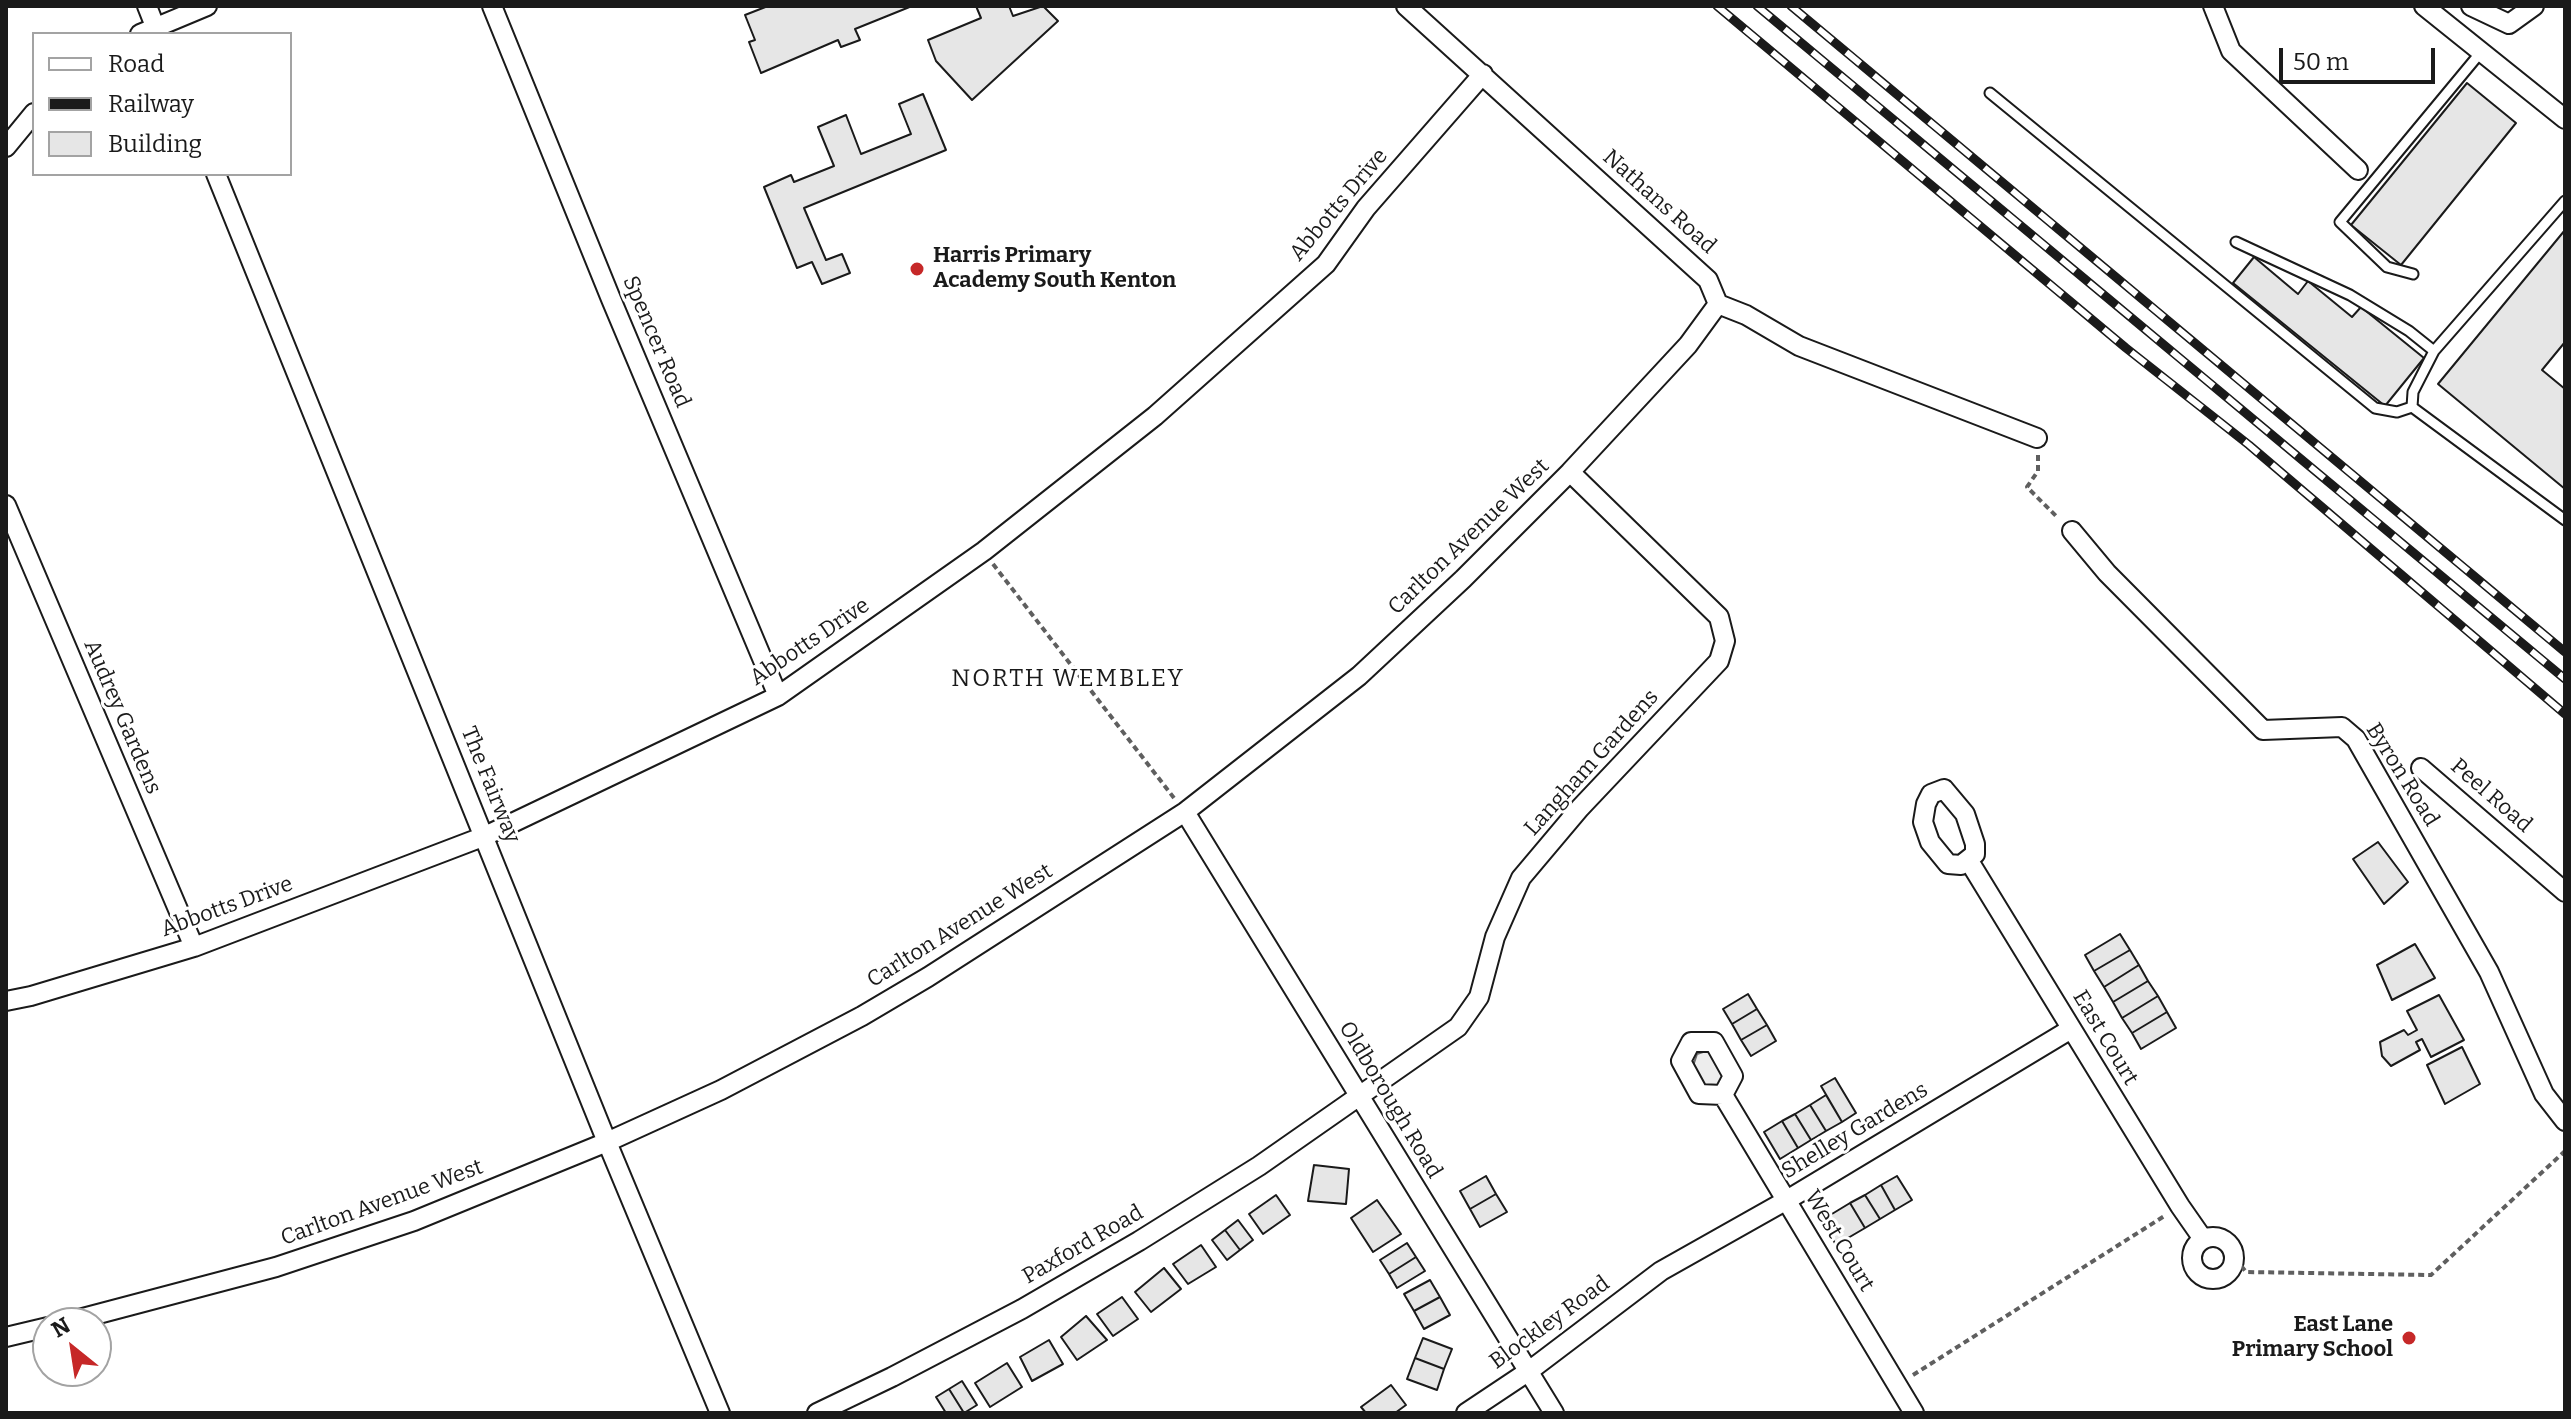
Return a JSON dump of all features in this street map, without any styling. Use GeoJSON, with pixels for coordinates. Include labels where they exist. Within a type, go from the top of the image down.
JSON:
{"type":"FeatureCollection","features":[{"type":"Feature","properties":{"kind":"street"},"geometry":{"type":"LineString","coordinates":[[147,6],[151,32],[207,6]]}},
{"type":"Feature","properties":{"kind":"street","name":"Spencer Road"},"geometry":{"type":"LineString","coordinates":[[492,6],[778,696]]}},
{"type":"Feature","properties":{"kind":"street","name":"Nathans Road"},"geometry":{"type":"LineString","coordinates":[[1406,6],[1708,280],[1718,304]]}},
{"type":"Feature","properties":{"kind":"street"},"geometry":{"type":"LineString","coordinates":[[2213,6],[2231,51],[2358,170]]}},
{"type":"Feature","properties":{"kind":"street"},"geometry":{"type":"LineString","coordinates":[[2424,6],[2565,119]]}},
{"type":"Feature","properties":{"kind":"street"},"geometry":{"type":"LineString","coordinates":[[2471,6],[2509,24],[2534,6]]}},
{"type":"Feature","properties":{"kind":"street","name":"Abbotts Drive"},"geometry":{"type":"LineString","coordinates":[[6,1001],[194,947],[485,836],[778,696],[984,551],[1155,416],[1326,264],[1366,208],[1483,74]]}},
{"type":"Feature","properties":{"kind":"street"},"geometry":{"type":"LineString","coordinates":[[6,147],[32,115]]}},
{"type":"Feature","properties":{"kind":"street","name":"The Fairway"},"geometry":{"type":"LineString","coordinates":[[217,176],[607,1142],[720,1413]]}},
{"type":"Feature","properties":{"kind":"street"},"geometry":{"type":"LineString","coordinates":[[1718,304],[1746,315],[1799,346],[2037,438]]}},
{"type":"Feature","properties":{"kind":"street","name":"Carlton Avenue West"},"geometry":{"type":"LineString","coordinates":[[112,1310],[261,1271],[414,1221],[607,1142],[721,1090],[862,1016],[928,977],[1185,812],[1359,676],[1463,579],[1570,472],[1688,345],[1718,304]]}},
{"type":"Feature","properties":{"kind":"street","name":"Langham Gardens"},"geometry":{"type":"LineString","coordinates":[[1361,1097],[1458,1027],[1479,997],[1495,937],[1521,878],[1580,808],[1719,661],[1725,641],[1719,617],[1570,472]]}},
{"type":"Feature","properties":{"kind":"street","name":"Audrey Gardens"},"geometry":{"type":"LineString","coordinates":[[6,505],[194,947]]}},
{"type":"Feature","properties":{"kind":"street","name":"Byron Road"},"geometry":{"type":"LineString","coordinates":[[2072,531],[2107,573],[2263,730],[2342,727],[2356,739],[2489,972],[2544,1094],[2565,1121]]}},
{"type":"Feature","properties":{"kind":"street","name":"Peel Road"},"geometry":{"type":"LineString","coordinates":[[2421,768],[2565,892]]}},
{"type":"Feature","properties":{"kind":"street","name":"Oldborough Road"},"geometry":{"type":"LineString","coordinates":[[1185,812],[1554,1413]]}},
{"type":"Feature","properties":{"kind":"street","name":"East Court"},"geometry":{"type":"LineString","coordinates":[[1969,861],[2180,1206],[2203,1239],[2218,1237],[2234,1249],[2235,1258]]}},
{"type":"Feature","properties":{"kind":"street","name":"Shelley Gardens"},"geometry":{"type":"LineString","coordinates":[[1661,1271],[1787,1200],[2071,1029]]}},
{"type":"Feature","properties":{"kind":"street","name":"West Court"},"geometry":{"type":"LineString","coordinates":[[1723,1095],[1914,1413]]}},
{"type":"Feature","properties":{"kind":"street","name":"Paxford Road"},"geometry":{"type":"LineString","coordinates":[[817,1413],[1022,1309],[1259,1166],[1361,1097]]}},
{"type":"Feature","properties":{"kind":"street"},"geometry":{"type":"LineString","coordinates":[[2203,1239],[2193,1249],[2193,1268],[2207,1279],[2222,1279],[2234,1265],[2235,1258]]}},
{"type":"Feature","properties":{"kind":"street","name":"Blockley Road"},"geometry":{"type":"LineString","coordinates":[[1466,1413],[1529,1371],[1661,1271]]}},
{"type":"Feature","properties":{"kind":"street"},"geometry":{"type":"LineString","coordinates":[[6,1337],[32,1331]]}},
{"type":"Feature","properties":{"kind":"lane"},"geometry":{"type":"LineString","coordinates":[[2413,274],[2387,267],[2340,222],[2481,52]]}},
{"type":"Feature","properties":{"kind":"lane"},"geometry":{"type":"LineString","coordinates":[[1990,93],[2375,408],[2397,412],[2412,407]]}},
{"type":"Feature","properties":{"kind":"lane"},"geometry":{"type":"LineString","coordinates":[[2412,407],[2413,392],[2434,351],[2565,201]]}},
{"type":"Feature","properties":{"kind":"lane"},"geometry":{"type":"LineString","coordinates":[[2236,242],[2350,295],[2409,331],[2434,351]]}},
{"type":"Feature","properties":{"kind":"lane"},"geometry":{"type":"LineString","coordinates":[[2412,407],[2565,520]]}},
{"type":"Feature","properties":{"kind":"path"},"geometry":{"type":"LineString","coordinates":[[2038,467],[2027,487],[2072,531]]}},
{"type":"Feature","properties":{"kind":"path"},"geometry":{"type":"LineString","coordinates":[[984,551],[1185,812]]}},
{"type":"Feature","properties":{"kind":"path"},"geometry":{"type":"LineString","coordinates":[[2235,1258],[2246,1272],[2431,1275],[2565,1151]]}},
{"type":"Feature","properties":{"kind":"path"},"geometry":{"type":"LineString","coordinates":[[1898,1385],[2180,1206]]}},
{"type":"Feature","properties":{"kind":"shaded area"},"geometry":{"type":"Polygon","coordinates":[[[1706,1051],[1724,1078],[1716,1087],[1705,1086],[1693,1066],[1697,1054],[1706,1051]]]}},
{"type":"Feature","properties":{"kind":"building"},"geometry":{"type":"Polygon","coordinates":[[[768,6],[912,6],[855,29],[860,40],[841,47],[838,40],[761,73],[749,42],[755,40],[745,15],[768,6]]]}},
{"type":"Feature","properties":{"kind":"building"},"geometry":{"type":"Polygon","coordinates":[[[976,6],[1009,6],[1013,16],[1043,6],[1058,21],[972,100],[936,61],[928,40],[981,18],[976,6]]]}},
{"type":"Feature","properties":{"kind":"building"},"geometry":{"type":"Polygon","coordinates":[[[2467,83],[2516,123],[2401,265],[2351,225],[2467,83]]]}},
{"type":"Feature","properties":{"kind":"building"},"geometry":{"type":"Polygon","coordinates":[[[923,94],[946,150],[804,208],[826,260],[842,254],[850,273],[822,284],[812,262],[797,268],[764,187],[791,175],[794,182],[834,166],[818,127],[846,115],[861,154],[911,134],[899,104],[923,94]]]}},
{"type":"Feature","properties":{"kind":"building"},"geometry":{"type":"Polygon","coordinates":[[[2565,230],[2565,342],[2542,370],[2565,389],[2565,489],[2438,384],[2565,230]]]}},
{"type":"Feature","properties":{"kind":"building"},"geometry":{"type":"Polygon","coordinates":[[[2254,257],[2298,294],[2308,281],[2352,317],[2361,307],[2424,358],[2385,406],[2233,283],[2254,257]]]}},
{"type":"Feature","properties":{"kind":"building"},"geometry":{"type":"Polygon","coordinates":[[[2378,842],[2408,882],[2384,904],[2353,859],[2378,842]]]}},
{"type":"Feature","properties":{"kind":"building"},"geometry":{"type":"Polygon","coordinates":[[[2120,934],[2130,950],[2094,971],[2085,955],[2120,934]]]}},
{"type":"Feature","properties":{"kind":"building"},"geometry":{"type":"Polygon","coordinates":[[[2415,944],[2435,978],[2392,1000],[2377,965],[2415,944]]]}},
{"type":"Feature","properties":{"kind":"building"},"geometry":{"type":"Polygon","coordinates":[[[2130,950],[2139,965],[2104,987],[2094,971],[2130,950]]]}},
{"type":"Feature","properties":{"kind":"building"},"geometry":{"type":"Polygon","coordinates":[[[2139,965],[2148,981],[2113,1002],[2104,987],[2139,965]]]}},
{"type":"Feature","properties":{"kind":"building"},"geometry":{"type":"Polygon","coordinates":[[[2148,981],[2158,996],[2122,1018],[2113,1002],[2148,981]]]}},
{"type":"Feature","properties":{"kind":"building"},"geometry":{"type":"Polygon","coordinates":[[[1748,994],[1757,1009],[1732,1024],[1723,1009],[1748,994]]]}},
{"type":"Feature","properties":{"kind":"building"},"geometry":{"type":"Polygon","coordinates":[[[2439,995],[2464,1040],[2431,1057],[2422,1039],[2416,1042],[2420,1050],[2391,1066],[2382,1056],[2380,1042],[2404,1030],[2408,1035],[2417,1030],[2407,1011],[2439,995]]]}},
{"type":"Feature","properties":{"kind":"building"},"geometry":{"type":"Polygon","coordinates":[[[2158,996],[2167,1012],[2132,1033],[2122,1018],[2158,996]]]}},
{"type":"Feature","properties":{"kind":"building"},"geometry":{"type":"Polygon","coordinates":[[[1757,1009],[1767,1025],[1741,1040],[1732,1024],[1757,1009]]]}},
{"type":"Feature","properties":{"kind":"building"},"geometry":{"type":"Polygon","coordinates":[[[2167,1012],[2176,1028],[2141,1049],[2132,1033],[2167,1012]]]}},
{"type":"Feature","properties":{"kind":"building"},"geometry":{"type":"Polygon","coordinates":[[[1767,1025],[1776,1041],[1751,1056],[1741,1040],[1767,1025]]]}},
{"type":"Feature","properties":{"kind":"building"},"geometry":{"type":"Polygon","coordinates":[[[2462,1047],[2480,1084],[2445,1104],[2427,1065],[2462,1047]]]}},
{"type":"Feature","properties":{"kind":"building"},"geometry":{"type":"Polygon","coordinates":[[[1835,1078],[1856,1113],[1842,1122],[1821,1086],[1835,1078]]]}},
{"type":"Feature","properties":{"kind":"building"},"geometry":{"type":"Polygon","coordinates":[[[1826,1095],[1842,1122],[1826,1131],[1810,1105],[1826,1095]]]}},
{"type":"Feature","properties":{"kind":"building"},"geometry":{"type":"Polygon","coordinates":[[[1810,1105],[1826,1131],[1811,1140],[1795,1114],[1810,1105]]]}},
{"type":"Feature","properties":{"kind":"building"},"geometry":{"type":"Polygon","coordinates":[[[1795,1114],[1811,1140],[1798,1148],[1782,1121],[1795,1114]]]}},
{"type":"Feature","properties":{"kind":"building"},"geometry":{"type":"Polygon","coordinates":[[[1782,1121],[1798,1148],[1780,1159],[1764,1132],[1782,1121]]]}},
{"type":"Feature","properties":{"kind":"building"},"geometry":{"type":"Polygon","coordinates":[[[1314,1165],[1349,1169],[1346,1204],[1308,1201],[1314,1165]]]}},
{"type":"Feature","properties":{"kind":"building"},"geometry":{"type":"Polygon","coordinates":[[[1486,1176],[1496,1194],[1470,1209],[1460,1191],[1486,1176]]]}},
{"type":"Feature","properties":{"kind":"building"},"geometry":{"type":"Polygon","coordinates":[[[1897,1176],[1912,1200],[1895,1210],[1881,1185],[1897,1176]]]}},
{"type":"Feature","properties":{"kind":"building"},"geometry":{"type":"Polygon","coordinates":[[[1881,1185],[1895,1210],[1880,1219],[1865,1195],[1881,1185]]]}},
{"type":"Feature","properties":{"kind":"building"},"geometry":{"type":"Polygon","coordinates":[[[1496,1194],[1507,1212],[1480,1227],[1470,1209],[1496,1194]]]}},
{"type":"Feature","properties":{"kind":"building"},"geometry":{"type":"Polygon","coordinates":[[[1276,1195],[1290,1215],[1263,1234],[1249,1214],[1276,1195]]]}},
{"type":"Feature","properties":{"kind":"building"},"geometry":{"type":"Polygon","coordinates":[[[1865,1195],[1880,1219],[1865,1228],[1850,1203],[1865,1195]]]}},
{"type":"Feature","properties":{"kind":"building"},"geometry":{"type":"Polygon","coordinates":[[[1377,1200],[1401,1234],[1373,1252],[1351,1218],[1377,1200]]]}},
{"type":"Feature","properties":{"kind":"building"},"geometry":{"type":"Polygon","coordinates":[[[1850,1203],[1865,1228],[1836,1245],[1822,1220],[1850,1203]]]}},
{"type":"Feature","properties":{"kind":"building"},"geometry":{"type":"Polygon","coordinates":[[[1238,1220],[1253,1240],[1240,1250],[1225,1230],[1238,1220]]]}},
{"type":"Feature","properties":{"kind":"building"},"geometry":{"type":"Polygon","coordinates":[[[1225,1230],[1240,1250],[1227,1260],[1212,1240],[1225,1230]]]}},
{"type":"Feature","properties":{"kind":"building"},"geometry":{"type":"Polygon","coordinates":[[[1407,1243],[1416,1257],[1389,1274],[1380,1260],[1407,1243]]]}},
{"type":"Feature","properties":{"kind":"building"},"geometry":{"type":"Polygon","coordinates":[[[1201,1245],[1216,1267],[1188,1284],[1173,1264],[1201,1245]]]}},
{"type":"Feature","properties":{"kind":"building"},"geometry":{"type":"Polygon","coordinates":[[[1416,1257],[1425,1271],[1397,1288],[1389,1274],[1416,1257]]]}},
{"type":"Feature","properties":{"kind":"building"},"geometry":{"type":"Polygon","coordinates":[[[1164,1268],[1181,1289],[1151,1312],[1135,1292],[1164,1268]]]}},
{"type":"Feature","properties":{"kind":"building"},"geometry":{"type":"Polygon","coordinates":[[[1430,1280],[1440,1297],[1414,1311],[1404,1294],[1430,1280]]]}},
{"type":"Feature","properties":{"kind":"building"},"geometry":{"type":"Polygon","coordinates":[[[1122,1297],[1138,1319],[1113,1336],[1097,1314],[1122,1297]]]}},
{"type":"Feature","properties":{"kind":"building"},"geometry":{"type":"Polygon","coordinates":[[[1440,1297],[1450,1315],[1424,1329],[1414,1311],[1440,1297]]]}},
{"type":"Feature","properties":{"kind":"building"},"geometry":{"type":"Polygon","coordinates":[[[1086,1316],[1107,1340],[1077,1360],[1061,1337],[1086,1316]]]}},
{"type":"Feature","properties":{"kind":"building"},"geometry":{"type":"Polygon","coordinates":[[[1423,1338],[1452,1349],[1444,1369],[1415,1358],[1423,1338]]]}},
{"type":"Feature","properties":{"kind":"building"},"geometry":{"type":"Polygon","coordinates":[[[1049,1340],[1063,1364],[1032,1381],[1020,1357],[1049,1340]]]}},
{"type":"Feature","properties":{"kind":"building"},"geometry":{"type":"Polygon","coordinates":[[[1415,1358],[1444,1369],[1437,1390],[1407,1379],[1415,1358]]]}},
{"type":"Feature","properties":{"kind":"building"},"geometry":{"type":"Polygon","coordinates":[[[1007,1363],[1022,1387],[990,1407],[975,1383],[1007,1363]]]}},
{"type":"Feature","properties":{"kind":"building"},"geometry":{"type":"Polygon","coordinates":[[[962,1381],[977,1405],[964,1413],[949,1389],[962,1381]]]}},
{"type":"Feature","properties":{"kind":"building"},"geometry":{"type":"Polygon","coordinates":[[[1391,1385],[1406,1405],[1395,1413],[1366,1413],[1361,1407],[1391,1385]]]}},
{"type":"Feature","properties":{"kind":"building"},"geometry":{"type":"Polygon","coordinates":[[[949,1389],[964,1413],[946,1413],[936,1397],[949,1389]]]}},
{"type":"Feature","properties":{"kind":"railway"},"geometry":{"type":"LineString","coordinates":[[1717,6],[2126,348],[2249,445],[2565,714]]}},
{"type":"Feature","properties":{"kind":"railway"},"geometry":{"type":"LineString","coordinates":[[1757,6],[2565,679]]}},
{"type":"Feature","properties":{"kind":"railway"},"geometry":{"type":"LineString","coordinates":[[1791,6],[2565,652]]}},
{"type":"Feature","properties":{"kind":"place","name":"Harris Primary Academy South Kenton"},"geometry":{"type":"Point","coordinates":[917,269]}},
{"type":"Feature","properties":{"kind":"place","name":"East Lane Primary School"},"geometry":{"type":"Point","coordinates":[2409,1338]}},
{"type":"Feature","properties":{"kind":"district","name":"NORTH WEMBLEY"},"geometry":{"type":"Point","coordinates":[1068,679]}}]}
